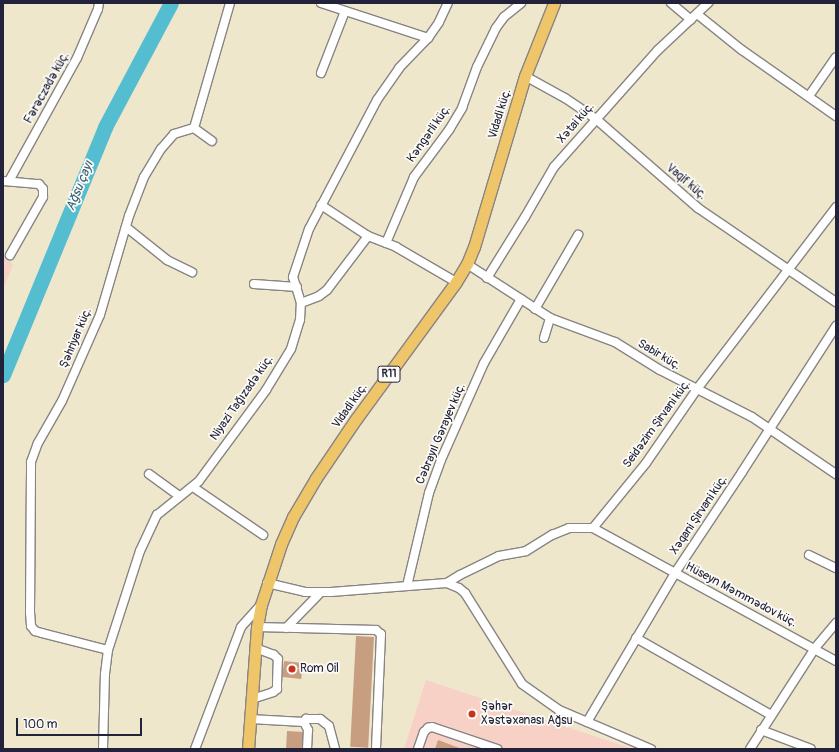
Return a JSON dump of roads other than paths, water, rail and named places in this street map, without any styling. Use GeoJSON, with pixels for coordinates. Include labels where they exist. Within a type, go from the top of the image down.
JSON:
{"type":"FeatureCollection","features":[{"type":"Feature","properties":{"kind":"main road","name":"Vidadi küç."},"geometry":{"type":"LineString","coordinates":[[248,749],[257,627],[266,583],[281,544],[316,478],[356,419],[456,282],[467,264],[474,247],[525,76],[554,3]]}},
{"type":"Feature","properties":{"kind":"street","name":"Fərəczadə küç."},"geometry":{"type":"LineString","coordinates":[[6,181],[77,58],[98,10],[99,3]]}},
{"type":"Feature","properties":{"kind":"street"},"geometry":{"type":"LineString","coordinates":[[212,141],[194,128],[230,3]]}},
{"type":"Feature","properties":{"kind":"street"},"geometry":{"type":"LineString","coordinates":[[321,3],[428,38]]}},
{"type":"Feature","properties":{"kind":"street","name":"Niyazi Tağızadə küç."},"geometry":{"type":"LineString","coordinates":[[103,749],[105,674],[108,650],[140,551],[157,515],[179,496],[193,487],[266,390],[290,349],[300,320],[302,303],[293,277],[296,263],[308,229],[377,100],[399,68],[428,38],[439,22],[448,3]]}},
{"type":"Feature","properties":{"kind":"street","name":"Kəngərli küç."},"geometry":{"type":"LineString","coordinates":[[386,243],[414,177],[449,130],[458,114],[477,67],[496,28],[504,17],[521,3]]}},
{"type":"Feature","properties":{"kind":"street"},"geometry":{"type":"LineString","coordinates":[[671,3],[694,17],[836,116]]}},
{"type":"Feature","properties":{"kind":"street","name":"Xətai küç."},"geometry":{"type":"LineString","coordinates":[[487,278],[525,218],[554,167],[658,50],[708,3]]}},
{"type":"Feature","properties":{"kind":"street"},"geometry":{"type":"LineString","coordinates":[[321,73],[345,11]]}},
{"type":"Feature","properties":{"kind":"street"},"geometry":{"type":"LineString","coordinates":[[809,96],[836,57]]}},
{"type":"Feature","properties":{"kind":"street","name":"Vaqif küç."},"geometry":{"type":"LineString","coordinates":[[525,76],[565,98],[596,119],[698,208],[836,302]]}},
{"type":"Feature","properties":{"kind":"street","name":"Şəhriyar küç."},"geometry":{"type":"LineString","coordinates":[[108,650],[35,631],[31,626],[29,487],[31,462],[38,443],[62,401],[100,315],[126,227],[144,177],[161,149],[174,134],[194,128]]}},
{"type":"Feature","properties":{"kind":"street"},"geometry":{"type":"LineString","coordinates":[[6,181],[39,184],[43,188],[43,197],[10,256]]}},
{"type":"Feature","properties":{"kind":"street"},"geometry":{"type":"LineString","coordinates":[[321,205],[368,236],[396,247],[456,282]]}},
{"type":"Feature","properties":{"kind":"street","name":"Seidəzim Şirvani küç."},"geometry":{"type":"LineString","coordinates":[[593,528],[646,463],[697,389],[787,269],[836,207]]}},
{"type":"Feature","properties":{"kind":"street"},"geometry":{"type":"LineString","coordinates":[[126,227],[167,260],[192,272]]}},
{"type":"Feature","properties":{"kind":"street"},"geometry":{"type":"LineString","coordinates":[[535,309],[578,235]]}},
{"type":"Feature","properties":{"kind":"street"},"geometry":{"type":"LineString","coordinates":[[302,303],[319,296],[327,290],[368,236]]}},
{"type":"Feature","properties":{"kind":"street","name":"Sabir küç."},"geometry":{"type":"LineString","coordinates":[[467,264],[550,318],[614,342],[660,370],[752,417],[836,474]]}},
{"type":"Feature","properties":{"kind":"street"},"geometry":{"type":"LineString","coordinates":[[254,284],[297,287]]}},
{"type":"Feature","properties":{"kind":"street","name":"Cəbrayıl Gərayev küç."},"geometry":{"type":"LineString","coordinates":[[407,586],[429,493],[441,460],[484,363],[521,299]]}},
{"type":"Feature","properties":{"kind":"street"},"geometry":{"type":"LineString","coordinates":[[544,338],[550,318]]}},
{"type":"Feature","properties":{"kind":"street","name":"Xəqani Şirvani küç."},"geometry":{"type":"LineString","coordinates":[[587,722],[675,573],[836,326]]}},
{"type":"Feature","properties":{"kind":"street"},"geometry":{"type":"LineString","coordinates":[[149,474],[179,496]]}},
{"type":"Feature","properties":{"kind":"street"},"geometry":{"type":"LineString","coordinates":[[193,487],[263,535]]}},
{"type":"Feature","properties":{"kind":"street"},"geometry":{"type":"LineString","coordinates":[[447,583],[499,556],[526,551],[558,532],[569,528],[593,528]]}},
{"type":"Feature","properties":{"kind":"street","name":"Hüseyn Məmmədov küç."},"geometry":{"type":"LineString","coordinates":[[593,528],[815,648],[836,661]]}},
{"type":"Feature","properties":{"kind":"street"},"geometry":{"type":"LineString","coordinates":[[809,555],[836,568]]}},
{"type":"Feature","properties":{"kind":"street"},"geometry":{"type":"LineString","coordinates":[[266,583],[305,592],[447,583],[459,588],[465,593],[522,684],[559,710],[640,747],[651,749]]}},
{"type":"Feature","properties":{"kind":"street"},"geometry":{"type":"LineString","coordinates":[[286,628],[321,592]]}},
{"type":"Feature","properties":{"kind":"street"},"geometry":{"type":"LineString","coordinates":[[195,749],[241,627],[261,605]]}},
{"type":"Feature","properties":{"kind":"street"},"geometry":{"type":"LineString","coordinates":[[750,749],[815,648],[836,623]]}},
{"type":"Feature","properties":{"kind":"street"},"geometry":{"type":"LineString","coordinates":[[257,627],[376,630],[381,634],[376,749]]}},
{"type":"Feature","properties":{"kind":"street"},"geometry":{"type":"LineString","coordinates":[[636,638],[771,715]]}},
{"type":"Feature","properties":{"kind":"street"},"geometry":{"type":"LineString","coordinates":[[252,699],[273,692],[277,688],[278,659],[256,648]]}},
{"type":"Feature","properties":{"kind":"street"},"geometry":{"type":"LineString","coordinates":[[250,719],[304,722],[306,720],[320,719],[329,726],[335,749]]}},
{"type":"Feature","properties":{"kind":"street"},"geometry":{"type":"LineString","coordinates":[[304,722],[308,730],[307,749]]}},
{"type":"Feature","properties":{"kind":"street"},"geometry":{"type":"LineString","coordinates":[[418,749],[424,732],[428,728],[432,727],[497,749]]}},
{"type":"Feature","properties":{"kind":"street"},"geometry":{"type":"LineString","coordinates":[[761,730],[811,749]]}},
{"type":"Feature","properties":{"kind":"waterway","name":"Ağsu çayı"},"geometry":{"type":"LineString","coordinates":[[3,375],[105,127],[171,3]]}},
{"type":"Feature","properties":{"kind":"place","name":"Rom Oil"},"geometry":{"type":"Point","coordinates":[292,669]}},
{"type":"Feature","properties":{"kind":"place","name":"Şəhər Xəstəxanası Ağsu"},"geometry":{"type":"Point","coordinates":[472,714]}}]}
